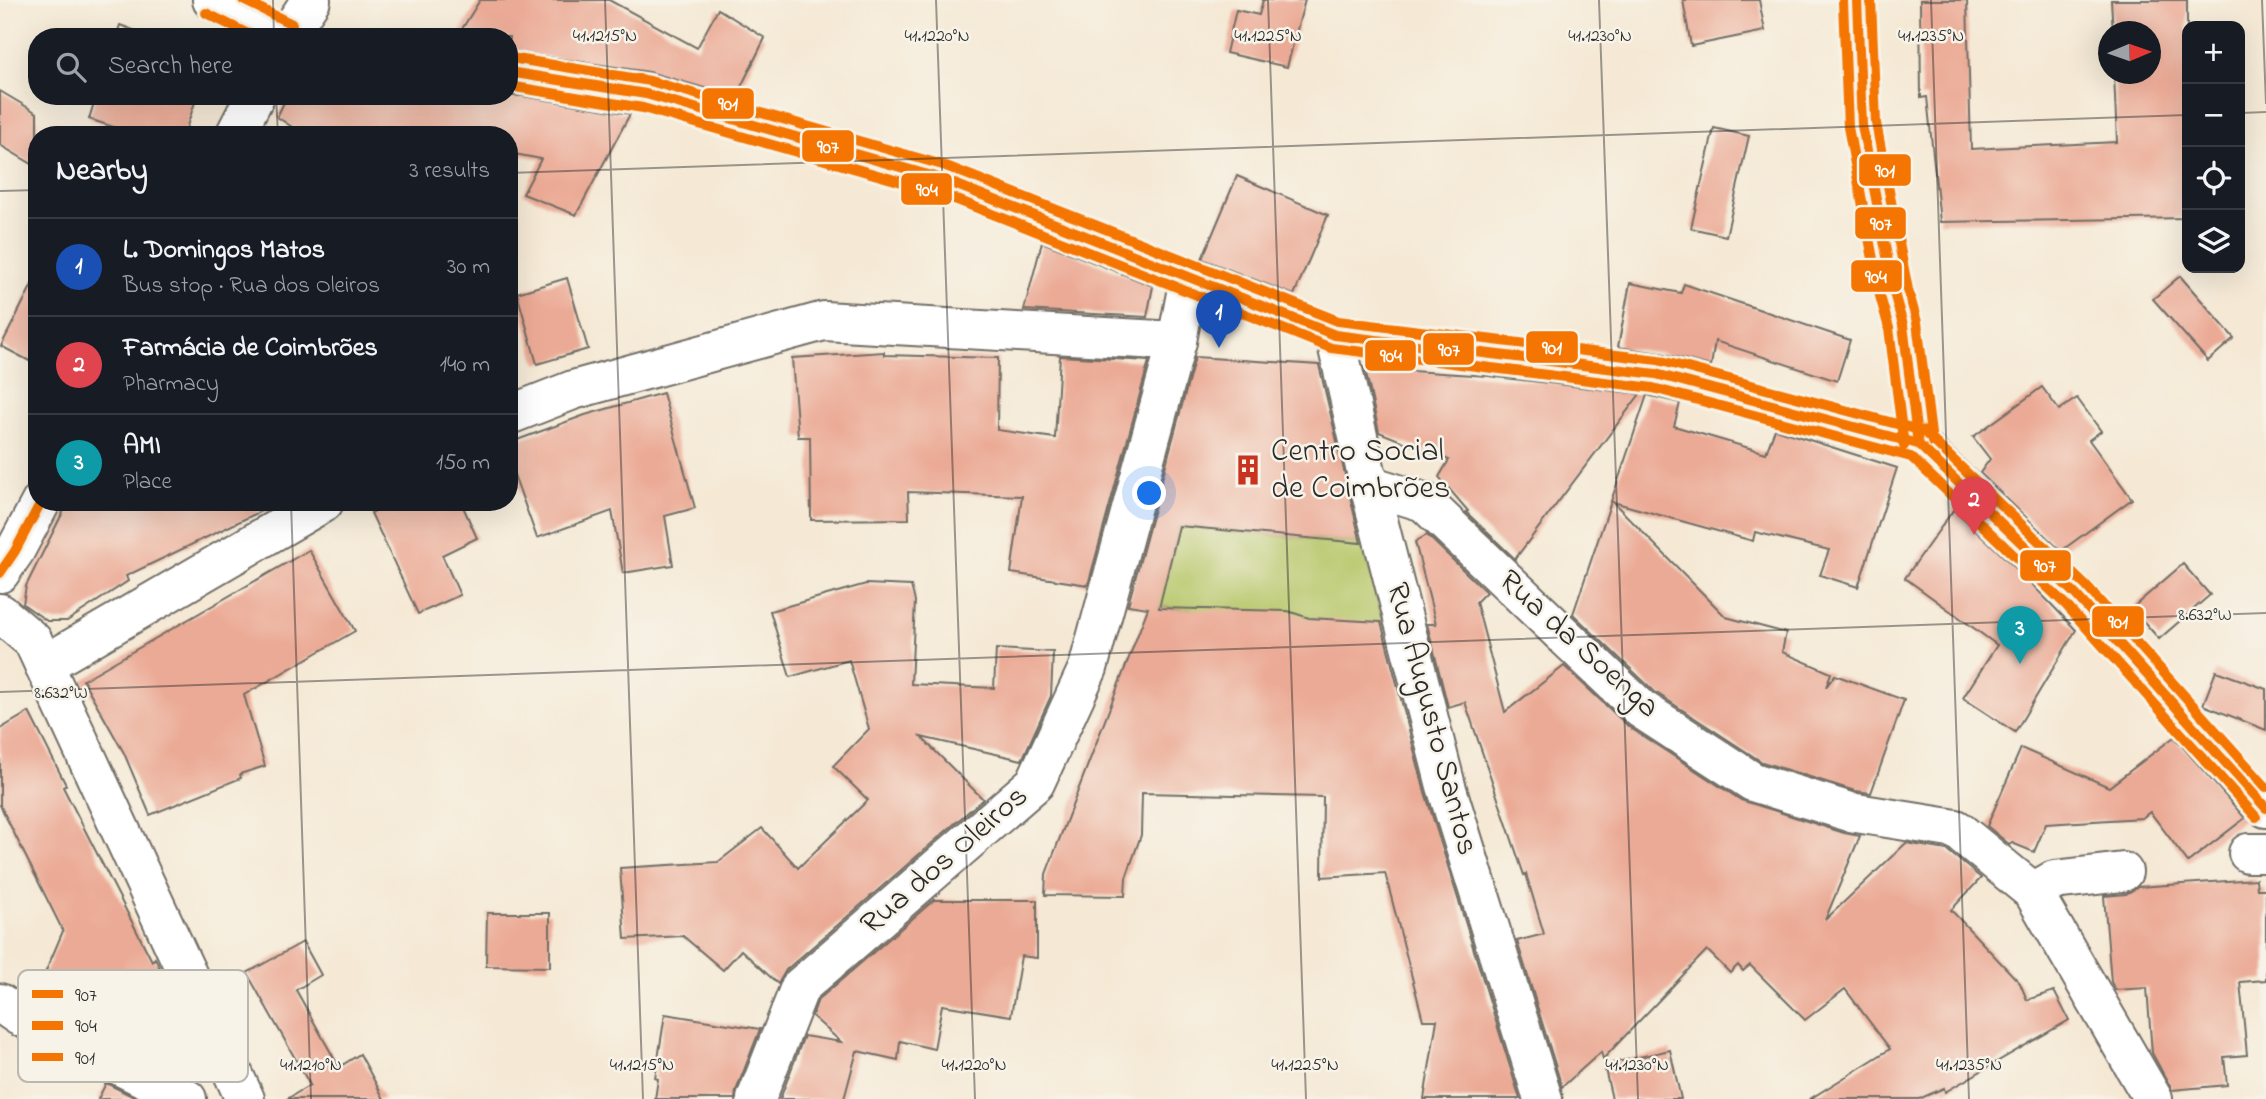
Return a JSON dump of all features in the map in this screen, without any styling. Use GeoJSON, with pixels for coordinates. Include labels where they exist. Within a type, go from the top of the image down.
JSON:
{"type":"FeatureCollection","features":[{"type":"Feature","properties":{"kind":"street"},"geometry":{"type":"LineString","coordinates":[[212,0],[268,28]]}},
{"type":"Feature","properties":{"kind":"street"},"geometry":{"type":"LineString","coordinates":[[292,28],[311,0]]}},
{"type":"Feature","properties":{"kind":"street"},"geometry":{"type":"LineString","coordinates":[[1857,0],[1862,125],[1894,293],[1903,325],[1919,444]]}},
{"type":"Feature","properties":{"kind":"street"},"geometry":{"type":"LineString","coordinates":[[518,73],[646,94],[942,178],[1335,335],[1656,374],[1919,444],[2076,595],[2266,808]]}},
{"type":"Feature","properties":{"kind":"street"},"geometry":{"type":"LineString","coordinates":[[240,126],[250,105]]}},
{"type":"Feature","properties":{"kind":"street","name":"Rua dos Oleiros"},"geometry":{"type":"LineString","coordinates":[[756,1099],[800,987],[1035,783],[1088,668],[1177,341],[1189,278]]}},
{"type":"Feature","properties":{"kind":"street"},"geometry":{"type":"LineString","coordinates":[[518,411],[573,390],[824,321],[1177,341]]}},
{"type":"Feature","properties":{"kind":"street","name":"Rua Augusto Santos"},"geometry":{"type":"LineString","coordinates":[[1335,335],[1446,786],[1543,1099]]}},
{"type":"Feature","properties":{"kind":"street","name":"Rua da Soenga"},"geometry":{"type":"LineString","coordinates":[[1370,485],[1424,502],[1641,709],[1753,782],[1850,812],[1956,829],[2033,892],[2153,1099]]}},
{"type":"Feature","properties":{"kind":"street"},"geometry":{"type":"LineString","coordinates":[[0,573],[36,511]]}},
{"type":"Feature","properties":{"kind":"street"},"geometry":{"type":"LineString","coordinates":[[44,665],[309,511]]}},
{"type":"Feature","properties":{"kind":"street"},"geometry":{"type":"LineString","coordinates":[[0,613],[33,641],[185,970]]}},
{"type":"Feature","properties":{"kind":"street"},"geometry":{"type":"LineString","coordinates":[[2033,892],[2054,880],[2123,872]]}},
{"type":"Feature","properties":{"kind":"street"},"geometry":{"type":"LineString","coordinates":[[151,1082],[187,1099]]}},
{"type":"Feature","properties":{"kind":"street"},"geometry":{"type":"LineString","coordinates":[[237,1082],[245,1099]]}},
{"type":"Feature","properties":{"kind":"green space"},"geometry":{"type":"Polygon","coordinates":[[[1179,526],[1363,543],[1385,625],[1158,607],[1179,526]]]}},
{"type":"Feature","properties":{"kind":"building"},"geometry":{"type":"Polygon","coordinates":[[[480,0],[609,0],[697,48],[718,9],[765,38],[736,97],[649,72],[518,52],[518,28],[463,28],[480,0]]]}},
{"type":"Feature","properties":{"kind":"building"},"geometry":{"type":"Polygon","coordinates":[[[1263,0],[1305,0],[1287,67],[1226,53],[1236,10],[1259,15],[1263,0]]]}},
{"type":"Feature","properties":{"kind":"building"},"geometry":{"type":"Polygon","coordinates":[[[1683,0],[1759,0],[1765,31],[1691,46],[1683,0]]]}},
{"type":"Feature","properties":{"kind":"building"},"geometry":{"type":"Polygon","coordinates":[[[1920,0],[1967,0],[1971,149],[2117,142],[2114,84],[2161,84],[2161,21],[2112,21],[2111,0],[2187,0],[2187,21],[2182,21],[2182,218],[1940,222],[1927,97],[1921,98],[1920,0]]]}},
{"type":"Feature","properties":{"kind":"building"},"geometry":{"type":"Polygon","coordinates":[[[0,91],[37,113],[37,126],[28,126],[28,162],[0,145],[0,91]]]}},
{"type":"Feature","properties":{"kind":"building"},"geometry":{"type":"Polygon","coordinates":[[[518,96],[630,114],[576,215],[523,194],[541,159],[518,155],[518,126],[291,126],[277,117],[283,105],[518,105],[518,96]]]}},
{"type":"Feature","properties":{"kind":"building"},"geometry":{"type":"Polygon","coordinates":[[[93,105],[194,105],[187,126],[110,126],[89,119],[93,105]]]}},
{"type":"Feature","properties":{"kind":"building"},"geometry":{"type":"Polygon","coordinates":[[[1714,128],[1749,136],[1726,236],[1691,228],[1714,128]]]}},
{"type":"Feature","properties":{"kind":"building"},"geometry":{"type":"Polygon","coordinates":[[[1237,176],[1328,215],[1294,295],[1202,259],[1237,176]]]}},
{"type":"Feature","properties":{"kind":"building"},"geometry":{"type":"Polygon","coordinates":[[[1042,242],[1153,286],[1147,317],[1024,310],[1042,242]]]}},
{"type":"Feature","properties":{"kind":"building"},"geometry":{"type":"Polygon","coordinates":[[[2180,276],[2234,338],[2208,361],[2153,299],[2180,276]]]}},
{"type":"Feature","properties":{"kind":"building"},"geometry":{"type":"Polygon","coordinates":[[[567,278],[588,349],[537,364],[518,293],[567,278]]]}},
{"type":"Feature","properties":{"kind":"building"},"geometry":{"type":"Polygon","coordinates":[[[1630,283],[1681,293],[1684,284],[1850,340],[1837,381],[1715,341],[1711,366],[1661,353],[1618,347],[1630,283]]]}},
{"type":"Feature","properties":{"kind":"building"},"geometry":{"type":"Polygon","coordinates":[[[28,293],[28,360],[1,346],[28,293]]]}},
{"type":"Feature","properties":{"kind":"building"},"geometry":{"type":"Polygon","coordinates":[[[884,352],[884,355],[998,358],[997,430],[1055,438],[1060,356],[1149,361],[1088,585],[1011,573],[1022,496],[908,492],[909,519],[811,520],[810,437],[798,437],[792,358],[884,352]]]}},
{"type":"Feature","properties":{"kind":"building"},"geometry":{"type":"Polygon","coordinates":[[[1195,357],[1319,365],[1361,543],[1179,526],[1159,608],[1288,611],[1309,618],[1381,622],[1425,792],[1520,1099],[1424,1099],[1437,1020],[1423,1020],[1385,873],[1322,877],[1323,797],[1142,793],[1141,835],[1126,878],[1125,896],[1045,895],[1046,874],[1148,608],[1128,605],[1195,357]]]}},
{"type":"Feature","properties":{"kind":"building"},"geometry":{"type":"Polygon","coordinates":[[[1365,368],[1488,376],[1640,394],[1515,559],[1466,512],[1468,511],[1439,477],[1449,460],[1379,432],[1365,368]]]}},
{"type":"Feature","properties":{"kind":"building"},"geometry":{"type":"Polygon","coordinates":[[[2042,387],[2059,410],[2077,398],[2101,431],[2089,440],[2132,499],[2061,551],[1980,473],[1990,459],[1973,437],[2042,387]]]}},
{"type":"Feature","properties":{"kind":"building"},"geometry":{"type":"Polygon","coordinates":[[[663,393],[695,508],[665,516],[673,565],[623,573],[612,511],[537,538],[518,486],[518,440],[585,415],[663,393]]]}},
{"type":"Feature","properties":{"kind":"building"},"geometry":{"type":"Polygon","coordinates":[[[1647,395],[1680,403],[1674,426],[1766,453],[1775,429],[1897,468],[1858,587],[1820,575],[1829,550],[1755,532],[1753,541],[1613,502],[1726,617],[1786,633],[1782,652],[1831,673],[1826,687],[1835,675],[1904,700],[1871,793],[1855,791],[1762,762],[1655,692],[1573,614],[1647,395]]]}},
{"type":"Feature","properties":{"kind":"building"},"geometry":{"type":"Polygon","coordinates":[[[1954,509],[2076,630],[2015,732],[1963,698],[1997,645],[1905,578],[1954,509]]]}},
{"type":"Feature","properties":{"kind":"building"},"geometry":{"type":"Polygon","coordinates":[[[64,511],[261,511],[126,576],[128,581],[67,621],[47,621],[23,604],[26,586],[64,511]]]}},
{"type":"Feature","properties":{"kind":"building"},"geometry":{"type":"Polygon","coordinates":[[[465,511],[477,538],[442,555],[460,595],[418,614],[371,513],[465,511]]]}},
{"type":"Feature","properties":{"kind":"building"},"geometry":{"type":"Polygon","coordinates":[[[1427,535],[1486,592],[1476,602],[1505,712],[1564,666],[1629,727],[1741,800],[1860,836],[1825,920],[1906,843],[1947,850],[1981,878],[1951,910],[2020,983],[2027,1000],[2054,991],[2069,1020],[1945,1092],[1944,1088],[1919,1099],[1810,1099],[1890,1049],[1845,989],[1805,1020],[1750,965],[1743,971],[1738,965],[1730,973],[1707,950],[1603,1059],[1601,1052],[1562,1087],[1517,941],[1544,934],[1526,874],[1524,875],[1465,702],[1448,707],[1427,624],[1436,624],[1415,542],[1427,535]]]}},
{"type":"Feature","properties":{"kind":"building"},"geometry":{"type":"Polygon","coordinates":[[[309,550],[355,631],[244,695],[265,766],[240,774],[241,778],[150,815],[124,753],[83,680],[309,550]]]}},
{"type":"Feature","properties":{"kind":"building"},"geometry":{"type":"Polygon","coordinates":[[[2183,564],[2210,595],[2159,639],[2132,608],[2183,564]]]}},
{"type":"Feature","properties":{"kind":"building"},"geometry":{"type":"Polygon","coordinates":[[[866,584],[911,586],[915,601],[911,684],[994,688],[996,649],[1053,652],[1051,696],[1022,760],[921,737],[983,799],[786,970],[778,984],[741,950],[723,970],[683,936],[625,939],[620,868],[718,862],[762,828],[798,868],[868,800],[833,766],[869,729],[849,660],[790,677],[770,611],[866,584]]]}},
{"type":"Feature","properties":{"kind":"building"},"geometry":{"type":"Polygon","coordinates":[[[2216,671],[2266,689],[2266,730],[2203,705],[2216,671]]]}},
{"type":"Feature","properties":{"kind":"building"},"geometry":{"type":"Polygon","coordinates":[[[29,712],[66,785],[63,787],[152,961],[155,958],[161,970],[46,970],[63,931],[0,805],[0,729],[29,712]]]}},
{"type":"Feature","properties":{"kind":"building"},"geometry":{"type":"Polygon","coordinates":[[[2174,737],[2245,818],[2188,862],[2150,812],[2142,818],[2046,824],[2034,852],[2012,843],[2010,845],[1987,826],[2021,748],[2109,787],[2174,737]]]}},
{"type":"Feature","properties":{"kind":"building"},"geometry":{"type":"Polygon","coordinates":[[[2256,879],[2257,889],[2266,889],[2266,980],[2240,982],[2247,1055],[2224,1057],[2227,1085],[2172,1090],[2152,1053],[2147,988],[2115,990],[2111,982],[2104,896],[2126,894],[2138,887],[2256,879]]]}},
{"type":"Feature","properties":{"kind":"building"},"geometry":{"type":"Polygon","coordinates":[[[934,900],[1037,900],[1037,958],[1021,956],[1011,1016],[942,1005],[934,1049],[900,1041],[898,1060],[857,1051],[844,1099],[780,1099],[804,1036],[841,1042],[812,1016],[818,1000],[934,900]]]}},
{"type":"Feature","properties":{"kind":"building"},"geometry":{"type":"Polygon","coordinates":[[[487,913],[550,913],[550,967],[486,966],[487,913]]]}},
{"type":"Feature","properties":{"kind":"building"},"geometry":{"type":"Polygon","coordinates":[[[303,942],[321,975],[296,990],[339,1067],[360,1054],[384,1099],[287,1099],[310,1085],[248,972],[303,942]]]}},
{"type":"Feature","properties":{"kind":"building"},"geometry":{"type":"Polygon","coordinates":[[[665,1014],[760,1029],[735,1099],[655,1099],[658,1079],[655,1078],[665,1014]]]}},
{"type":"Feature","properties":{"kind":"building"},"geometry":{"type":"Polygon","coordinates":[[[1670,1050],[1681,1099],[1612,1099],[1604,1065],[1670,1050]]]}},
{"type":"Feature","properties":{"kind":"building"},"geometry":{"type":"Polygon","coordinates":[[[106,1083],[138,1099],[98,1099],[106,1083]]]}},
{"type":"Feature","properties":{"kind":"transit line","name":"901"},"geometry":{"type":"LineString","coordinates":[[243,0],[292,24]]}},
{"type":"Feature","properties":{"kind":"transit line","name":"907"},"geometry":{"type":"LineString","coordinates":[[1857,0],[1862,125],[1894,293],[1903,325],[1918,444]]}},
{"type":"Feature","properties":{"kind":"transit line","name":"901"},"geometry":{"type":"LineString","coordinates":[[1871,0],[1876,123],[1908,290],[1917,322],[1932,442]]}},
{"type":"Feature","properties":{"kind":"transit line","name":"904"},"geometry":{"type":"LineString","coordinates":[[1843,1],[1848,127],[1880,296],[1889,328],[1904,446]]}},
{"type":"Feature","properties":{"kind":"transit line","name":"904"},"geometry":{"type":"LineString","coordinates":[[206,13],[236,28]]}},
{"type":"Feature","properties":{"kind":"transit line","name":"901"},"geometry":{"type":"LineString","coordinates":[[518,59],[650,81],[946,166],[1338,321],[1658,360],[1923,431],[2086,586],[2266,787]]}},
{"type":"Feature","properties":{"kind":"transit line","name":"907"},"geometry":{"type":"LineString","coordinates":[[518,73],[646,94],[942,179],[1335,335],[1656,374],[1918,444],[2076,595],[2266,808]]}},
{"type":"Feature","properties":{"kind":"transit line","name":"904"},"geometry":{"type":"LineString","coordinates":[[518,87],[643,108],[937,192],[1331,348],[1653,388],[1911,457],[2066,605],[2256,817]]}},
{"type":"Feature","properties":{"kind":"transit line","name":"907"},"geometry":{"type":"LineString","coordinates":[[0,573],[36,511]]}},
{"type":"Feature","properties":{"kind":"place","name":"L. Domingos Matos"},"geometry":{"type":"Point","coordinates":[1219,348]}},
{"type":"Feature","properties":{"kind":"place","name":"Centro Social de Coimbrões"},"geometry":{"type":"Point","coordinates":[1248,470]}},
{"type":"Feature","properties":{"kind":"place","name":"Farmácia de Coimbrões"},"geometry":{"type":"Point","coordinates":[1974,535]}},
{"type":"Feature","properties":{"kind":"place","name":"AMI"},"geometry":{"type":"Point","coordinates":[2020,664]}}]}
